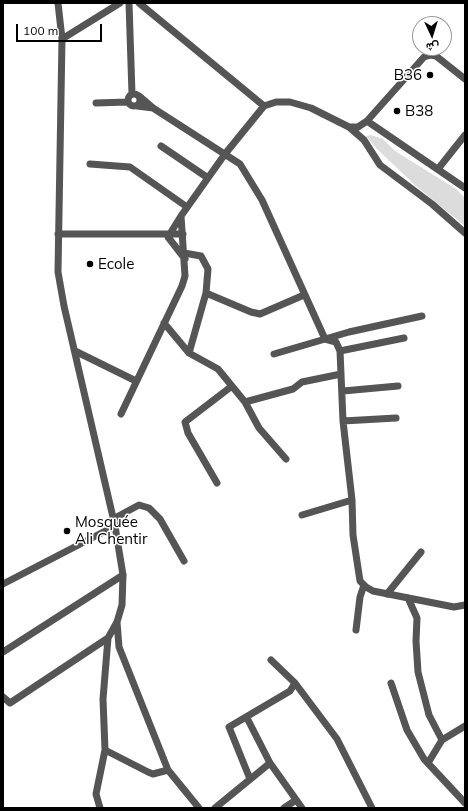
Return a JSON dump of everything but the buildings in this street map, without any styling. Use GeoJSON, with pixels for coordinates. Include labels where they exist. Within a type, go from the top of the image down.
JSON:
{"type":"FeatureCollection","features":[{"type":"Feature","properties":{"kind":"street"},"geometry":{"type":"LineString","coordinates":[[58,3],[62,39],[58,272],[64,306],[114,522],[123,575],[122,605],[117,622],[108,638],[103,699],[105,750],[96,794],[100,808]]}},
{"type":"Feature","properties":{"kind":"street"},"geometry":{"type":"LineString","coordinates":[[62,39],[120,3]]}},
{"type":"Feature","properties":{"kind":"street"},"geometry":{"type":"LineString","coordinates":[[129,3],[135,95],[140,102],[137,106]]}},
{"type":"Feature","properties":{"kind":"street"},"geometry":{"type":"LineString","coordinates":[[139,3],[264,106]]}},
{"type":"Feature","properties":{"kind":"street"},"geometry":{"type":"LineString","coordinates":[[349,127],[358,127],[366,121],[424,57],[431,55],[436,56],[465,79]]}},
{"type":"Feature","properties":{"kind":"street"},"geometry":{"type":"LineString","coordinates":[[128,102],[129,96],[135,95],[240,164],[262,200],[304,295],[325,338],[336,342],[340,351],[344,421],[352,500],[353,535],[360,581],[373,591],[454,606],[465,605]]}},
{"type":"Feature","properties":{"kind":"street"},"geometry":{"type":"LineString","coordinates":[[96,103],[128,102],[131,106],[153,108]]}},
{"type":"Feature","properties":{"kind":"street"},"geometry":{"type":"LineString","coordinates":[[189,353],[206,293],[208,268],[201,256],[185,256],[169,241],[168,234],[225,154],[264,106],[276,102],[290,102],[311,108],[349,127],[364,140],[380,165],[432,204],[465,233]]}},
{"type":"Feature","properties":{"kind":"street"},"geometry":{"type":"LineString","coordinates":[[366,121],[465,188]]}},
{"type":"Feature","properties":{"kind":"street"},"geometry":{"type":"LineString","coordinates":[[438,169],[465,134]]}},
{"type":"Feature","properties":{"kind":"street"},"geometry":{"type":"LineString","coordinates":[[161,146],[208,178]]}},
{"type":"Feature","properties":{"kind":"street"},"geometry":{"type":"LineString","coordinates":[[90,164],[127,166],[132,168],[187,207]]}},
{"type":"Feature","properties":{"kind":"street"},"geometry":{"type":"LineString","coordinates":[[121,414],[182,286],[185,276],[185,256],[181,216]]}},
{"type":"Feature","properties":{"kind":"street"},"geometry":{"type":"LineString","coordinates":[[58,234],[183,234]]}},
{"type":"Feature","properties":{"kind":"street"},"geometry":{"type":"LineString","coordinates":[[206,293],[251,312],[260,314],[304,295]]}},
{"type":"Feature","properties":{"kind":"street"},"geometry":{"type":"LineString","coordinates":[[274,354],[325,338],[422,316]]}},
{"type":"Feature","properties":{"kind":"street"},"geometry":{"type":"LineString","coordinates":[[164,322],[189,353],[218,369],[245,402],[259,428],[286,459]]}},
{"type":"Feature","properties":{"kind":"street"},"geometry":{"type":"LineString","coordinates":[[340,351],[404,338]]}},
{"type":"Feature","properties":{"kind":"street"},"geometry":{"type":"LineString","coordinates":[[75,352],[136,381]]}},
{"type":"Feature","properties":{"kind":"street"},"geometry":{"type":"LineString","coordinates":[[245,402],[293,389],[302,382],[341,374]]}},
{"type":"Feature","properties":{"kind":"street"},"geometry":{"type":"LineString","coordinates":[[217,483],[188,433],[185,422],[232,386]]}},
{"type":"Feature","properties":{"kind":"street"},"geometry":{"type":"LineString","coordinates":[[343,391],[398,386]]}},
{"type":"Feature","properties":{"kind":"street"},"geometry":{"type":"LineString","coordinates":[[344,421],[396,418]]}},
{"type":"Feature","properties":{"kind":"street"},"geometry":{"type":"LineString","coordinates":[[302,515],[352,500]]}},
{"type":"Feature","properties":{"kind":"street"},"geometry":{"type":"LineString","coordinates":[[3,584],[114,522],[120,513],[139,505],[150,508],[160,519],[184,561]]}},
{"type":"Feature","properties":{"kind":"street"},"geometry":{"type":"LineString","coordinates":[[387,594],[421,552]]}},
{"type":"Feature","properties":{"kind":"street"},"geometry":{"type":"LineString","coordinates":[[3,652],[123,575]]}},
{"type":"Feature","properties":{"kind":"street"},"geometry":{"type":"LineString","coordinates":[[356,630],[360,597],[364,585]]}},
{"type":"Feature","properties":{"kind":"street"},"geometry":{"type":"LineString","coordinates":[[408,598],[418,618],[416,641],[418,672],[429,715],[442,740]]}},
{"type":"Feature","properties":{"kind":"street"},"geometry":{"type":"LineString","coordinates":[[117,622],[121,655],[168,770],[199,808]]}},
{"type":"Feature","properties":{"kind":"street"},"geometry":{"type":"LineString","coordinates":[[3,697],[10,703],[108,638]]}},
{"type":"Feature","properties":{"kind":"street"},"geometry":{"type":"LineString","coordinates":[[271,660],[295,683],[337,739],[372,808]]}},
{"type":"Feature","properties":{"kind":"street"},"geometry":{"type":"LineString","coordinates":[[250,779],[229,727],[247,718],[290,690],[295,683]]}},
{"type":"Feature","properties":{"kind":"street"},"geometry":{"type":"LineString","coordinates":[[391,683],[407,730],[428,763],[465,804]]}},
{"type":"Feature","properties":{"kind":"street"},"geometry":{"type":"LineString","coordinates":[[247,718],[270,763],[302,808]]}},
{"type":"Feature","properties":{"kind":"street"},"geometry":{"type":"LineString","coordinates":[[428,763],[442,740],[465,726]]}},
{"type":"Feature","properties":{"kind":"street"},"geometry":{"type":"LineString","coordinates":[[105,750],[153,774],[168,770]]}},
{"type":"Feature","properties":{"kind":"street"},"geometry":{"type":"LineString","coordinates":[[215,808],[270,763]]}},
{"type":"Feature","properties":{"kind":"street"},"geometry":{"type":"LineString","coordinates":[[284,808],[296,800]]}},
{"type":"Feature","properties":{"kind":"shaded area"},"geometry":{"type":"Polygon","coordinates":[[[371,135],[383,139],[395,151],[456,189],[465,198],[465,226],[416,186],[376,148],[366,136],[371,135]]]}},
{"type":"Feature","properties":{"kind":"place","name":"B36"},"geometry":{"type":"Point","coordinates":[430,75]}},
{"type":"Feature","properties":{"kind":"place","name":"B38"},"geometry":{"type":"Point","coordinates":[397,111]}},
{"type":"Feature","properties":{"kind":"place","name":"Ecole"},"geometry":{"type":"Point","coordinates":[90,264]}},
{"type":"Feature","properties":{"kind":"place","name":"Mosquée Ali Chentir"},"geometry":{"type":"Point","coordinates":[67,531]}}]}
